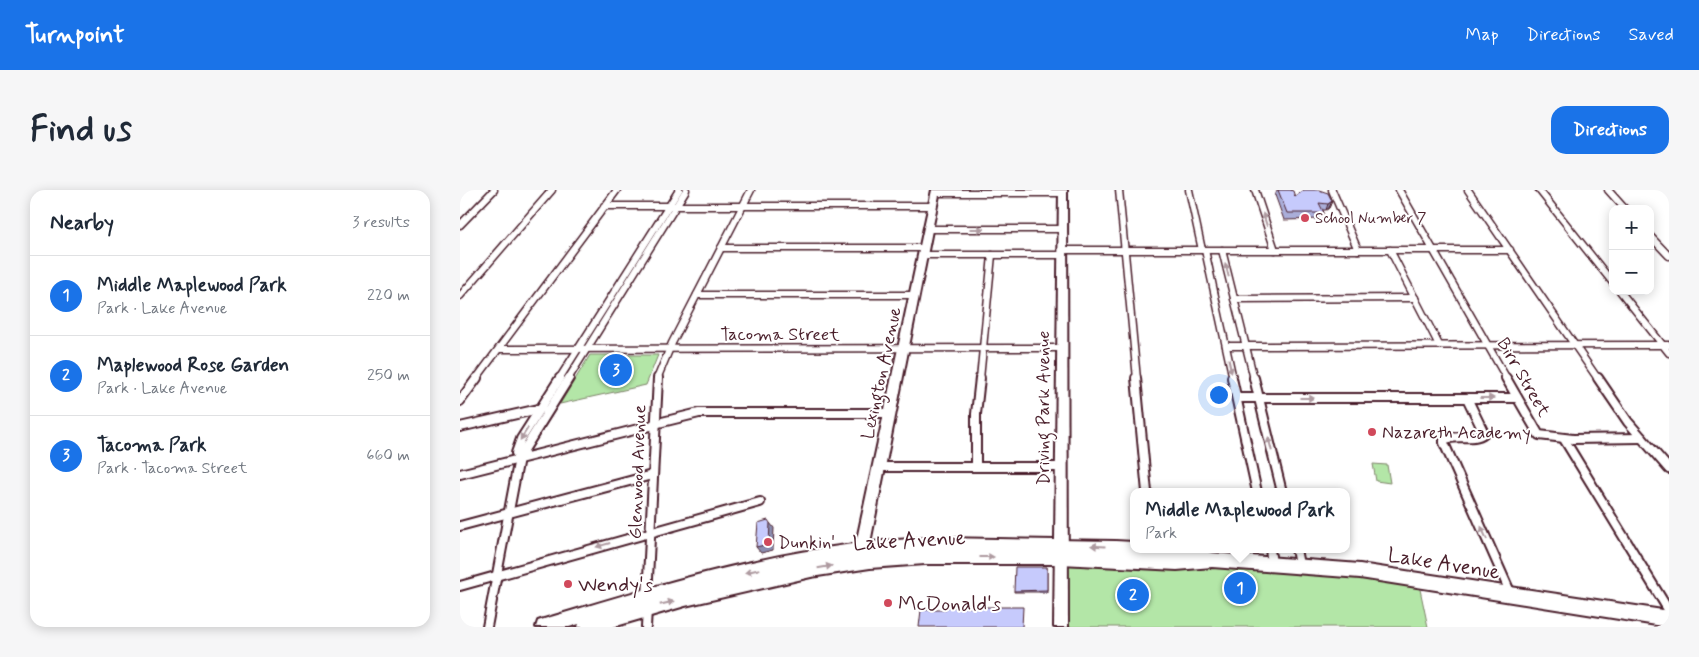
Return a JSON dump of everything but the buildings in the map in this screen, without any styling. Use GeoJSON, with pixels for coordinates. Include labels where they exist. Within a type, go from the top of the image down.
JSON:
{"type":"FeatureCollection","features":[{"type":"Feature","properties":{"kind":"main road","name":"Lexington Avenue"},"geometry":{"type":"LineString","coordinates":[[860,556],[936,192]]}},
{"type":"Feature","properties":{"kind":"main road","name":"Driving Park Avenue"},"geometry":{"type":"LineString","coordinates":[[1061,627],[1063,192]]}},
{"type":"Feature","properties":{"kind":"main road","name":"Lake Avenue"},"geometry":{"type":"LineString","coordinates":[[544,627],[647,602],[797,573],[860,556],[911,558],[1130,549]]}},
{"type":"Feature","properties":{"kind":"main road","name":"Lake Avenue"},"geometry":{"type":"LineString","coordinates":[[1061,551],[1130,553]]}},
{"type":"Feature","properties":{"kind":"main road","name":"Lake Avenue"},"geometry":{"type":"LineString","coordinates":[[1149,553],[1188,562],[1271,556],[1299,565],[1360,571],[1669,619]]}},
{"type":"Feature","properties":{"kind":"main road","name":"Lake Avenue"},"geometry":{"type":"LineString","coordinates":[[586,627],[647,602]]}},
{"type":"Feature","properties":{"kind":"street"},"geometry":{"type":"LineString","coordinates":[[460,225],[494,190]]}},
{"type":"Feature","properties":{"kind":"street"},"geometry":{"type":"LineString","coordinates":[[460,296],[552,190]]}},
{"type":"Feature","properties":{"kind":"street"},"geometry":{"type":"LineString","coordinates":[[460,401],[616,190]]}},
{"type":"Feature","properties":{"kind":"street"},"geometry":{"type":"LineString","coordinates":[[519,458],[516,454],[518,445],[582,349],[672,206],[680,190]]}},
{"type":"Feature","properties":{"kind":"street"},"geometry":{"type":"LineString","coordinates":[[672,206],[686,190]]}},
{"type":"Feature","properties":{"kind":"street","name":"Glenwood Avenue"},"geometry":{"type":"LineString","coordinates":[[646,627],[655,388],[670,349],[751,190]]}},
{"type":"Feature","properties":{"kind":"street"},"geometry":{"type":"LineString","coordinates":[[1119,190],[1147,488]]}},
{"type":"Feature","properties":{"kind":"street"},"geometry":{"type":"LineString","coordinates":[[1189,190],[1226,346],[1256,488]]}},
{"type":"Feature","properties":{"kind":"street"},"geometry":{"type":"LineString","coordinates":[[1256,190],[1275,250]]}},
{"type":"Feature","properties":{"kind":"street"},"geometry":{"type":"LineString","coordinates":[[1332,190],[1358,250]]}},
{"type":"Feature","properties":{"kind":"street","name":"Birr Street"},"geometry":{"type":"LineString","coordinates":[[1399,190],[1539,435],[1564,439]]}},
{"type":"Feature","properties":{"kind":"street"},"geometry":{"type":"LineString","coordinates":[[1468,190],[1628,422],[1669,469]]}},
{"type":"Feature","properties":{"kind":"street"},"geometry":{"type":"LineString","coordinates":[[1538,190],[1609,278]]}},
{"type":"Feature","properties":{"kind":"street"},"geometry":{"type":"LineString","coordinates":[[1608,190],[1621,205]]}},
{"type":"Feature","properties":{"kind":"street"},"geometry":{"type":"LineString","coordinates":[[936,192],[1063,192]]}},
{"type":"Feature","properties":{"kind":"street"},"geometry":{"type":"LineString","coordinates":[[604,206],[933,206]]}},
{"type":"Feature","properties":{"kind":"street"},"geometry":{"type":"LineString","coordinates":[[928,229],[1062,229]]}},
{"type":"Feature","properties":{"kind":"street"},"geometry":{"type":"LineString","coordinates":[[1654,240],[1669,256]]}},
{"type":"Feature","properties":{"kind":"street"},"geometry":{"type":"LineString","coordinates":[[721,248],[992,255],[1124,250],[1510,250]]}},
{"type":"Feature","properties":{"kind":"street"},"geometry":{"type":"LineString","coordinates":[[1222,250],[1281,488]]}},
{"type":"Feature","properties":{"kind":"street"},"geometry":{"type":"LineString","coordinates":[[1390,250],[1439,345]]}},
{"type":"Feature","properties":{"kind":"street"},"geometry":{"type":"LineString","coordinates":[[976,467],[976,414],[992,255]]}},
{"type":"Feature","properties":{"kind":"street"},"geometry":{"type":"LineString","coordinates":[[697,295],[915,295]]}},
{"type":"Feature","properties":{"kind":"street"},"geometry":{"type":"LineString","coordinates":[[1623,295],[1666,345],[1669,353]]}},
{"type":"Feature","properties":{"kind":"street"},"geometry":{"type":"LineString","coordinates":[[1234,298],[1415,298]]}},
{"type":"Feature","properties":{"kind":"street"},"geometry":{"type":"LineString","coordinates":[[1226,346],[1666,345]]}},
{"type":"Feature","properties":{"kind":"street","name":"Tacoma Street"},"geometry":{"type":"LineString","coordinates":[[499,349],[1061,348]]}},
{"type":"Feature","properties":{"kind":"street"},"geometry":{"type":"LineString","coordinates":[[487,627],[519,458],[524,453],[582,349]]}},
{"type":"Feature","properties":{"kind":"street"},"geometry":{"type":"LineString","coordinates":[[1237,398],[1517,398]]}},
{"type":"Feature","properties":{"kind":"street"},"geometry":{"type":"LineString","coordinates":[[1468,398],[1482,425],[1483,436],[1449,437],[1444,440],[1444,443],[1510,594]]}},
{"type":"Feature","properties":{"kind":"street"},"geometry":{"type":"LineString","coordinates":[[460,427],[541,408],[550,408]]}},
{"type":"Feature","properties":{"kind":"street"},"geometry":{"type":"LineString","coordinates":[[460,474],[699,413],[891,413]]}},
{"type":"Feature","properties":{"kind":"street"},"geometry":{"type":"LineString","coordinates":[[1564,439],[1642,438]]}},
{"type":"Feature","properties":{"kind":"street"},"geometry":{"type":"LineString","coordinates":[[1564,439],[1669,611]]}},
{"type":"Feature","properties":{"kind":"street"},"geometry":{"type":"LineString","coordinates":[[880,467],[1061,467]]}},
{"type":"Feature","properties":{"kind":"street"},"geometry":{"type":"LineString","coordinates":[[460,526],[652,475]]}},
{"type":"Feature","properties":{"kind":"street"},"geometry":{"type":"LineString","coordinates":[[460,586],[760,502]]}},
{"type":"Feature","properties":{"kind":"street"},"geometry":{"type":"LineString","coordinates":[[1297,553],[1299,565]]}},
{"type":"Feature","properties":{"kind":"green space"},"geometry":{"type":"Polygon","coordinates":[[[590,355],[658,355],[646,385],[560,404],[590,355]]]}},
{"type":"Feature","properties":{"kind":"green space"},"geometry":{"type":"Polygon","coordinates":[[[1373,464],[1387,465],[1390,483],[1376,481],[1373,464]]]}},
{"type":"Feature","properties":{"kind":"green space"},"geometry":{"type":"Polygon","coordinates":[[[1061,557],[1418,580],[1428,627],[1061,627],[1061,557]]]}},
{"type":"Feature","properties":{"kind":"place","name":"School Number 7"},"geometry":{"type":"Point","coordinates":[1305,218]}},
{"type":"Feature","properties":{"kind":"place","name":"Tacoma Park"},"geometry":{"type":"Point","coordinates":[616,370]}},
{"type":"Feature","properties":{"kind":"place","name":"Nazareth Academy"},"geometry":{"type":"Point","coordinates":[1372,432]}},
{"type":"Feature","properties":{"kind":"place","name":"Dunkin'"},"geometry":{"type":"Point","coordinates":[768,542]}},
{"type":"Feature","properties":{"kind":"place","name":"Wendy's"},"geometry":{"type":"Point","coordinates":[568,584]}},
{"type":"Feature","properties":{"kind":"place","name":"Middle Maplewood Park"},"geometry":{"type":"Point","coordinates":[1240,588]}},
{"type":"Feature","properties":{"kind":"place","name":"Maplewood Rose Garden"},"geometry":{"type":"Point","coordinates":[1133,595]}},
{"type":"Feature","properties":{"kind":"place","name":"McDonald's"},"geometry":{"type":"Point","coordinates":[888,603]}}]}
